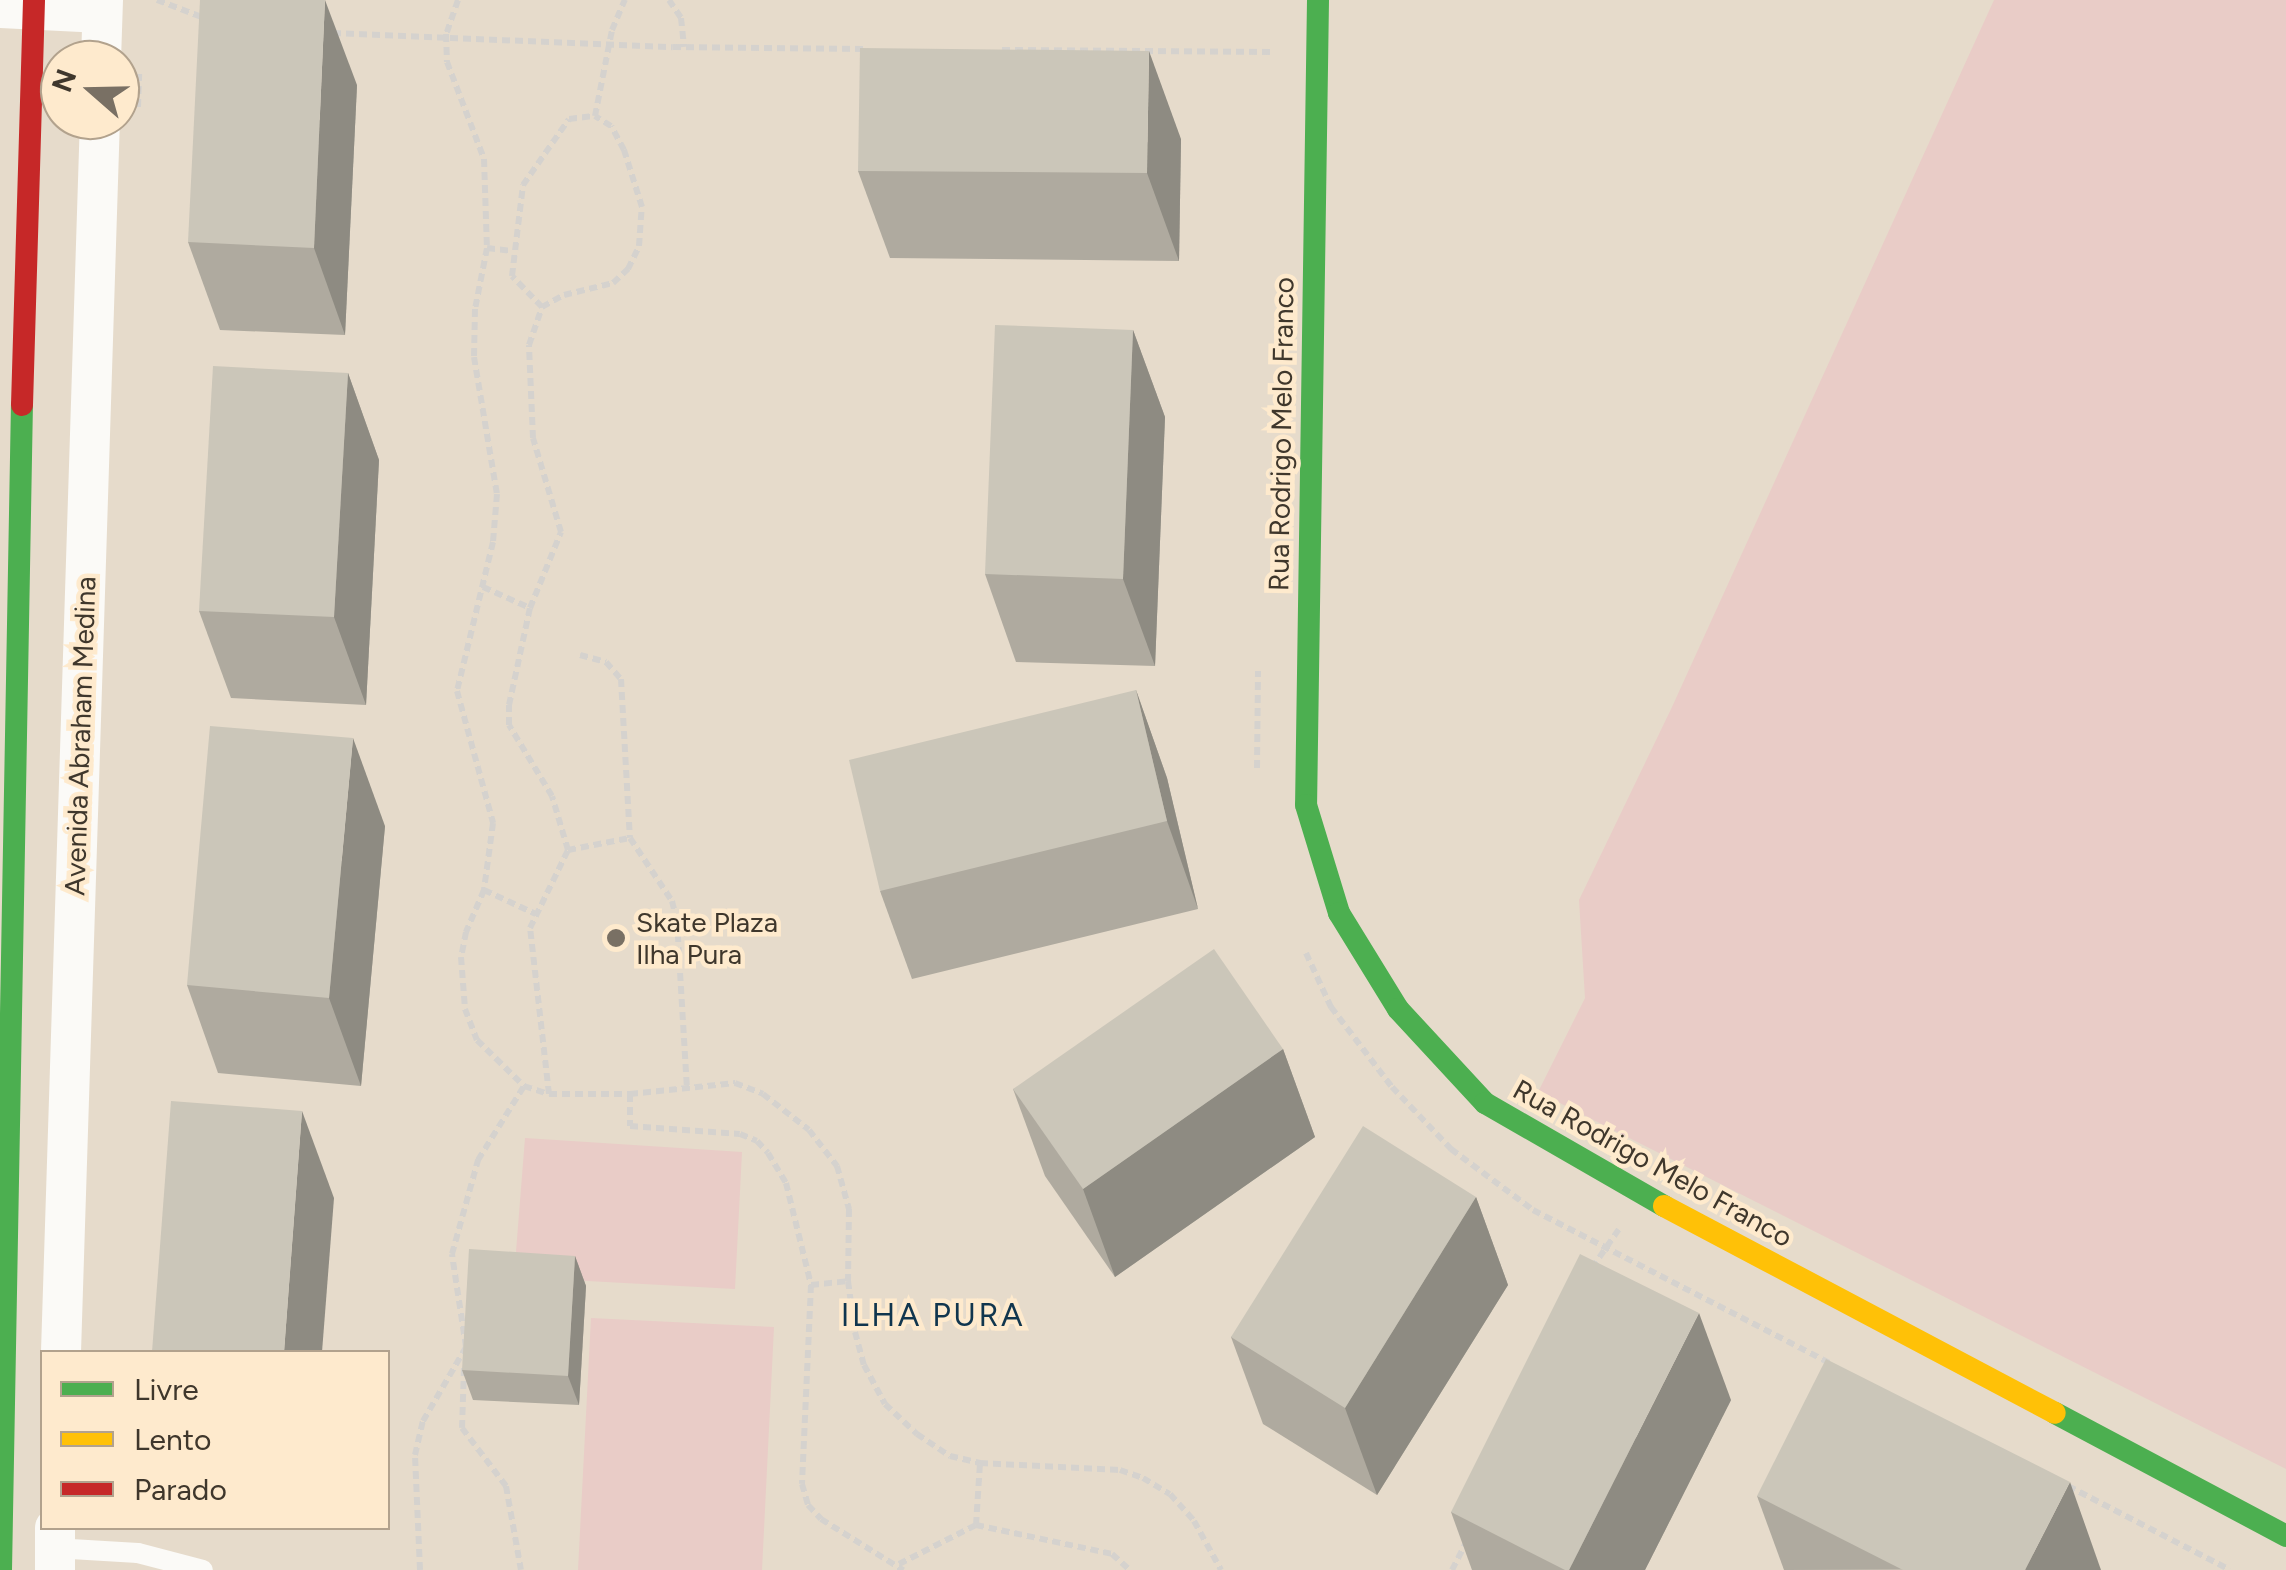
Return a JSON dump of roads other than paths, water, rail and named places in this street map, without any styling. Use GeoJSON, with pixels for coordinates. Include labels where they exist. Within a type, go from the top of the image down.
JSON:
{"type":"FeatureCollection","features":[{"type":"Feature","properties":{"kind":"street","name":"Rua Rodrigo Melo Franco"},"geometry":{"type":"LineString","coordinates":[[1318,0],[1306,805],[1339,913],[1398,1009],[1484,1103],[1643,1196],[2286,1536]]}},
{"type":"Feature","properties":{"kind":"street"},"geometry":{"type":"LineString","coordinates":[[1,1570],[23,6],[103,7],[102,40]]}},
{"type":"Feature","properties":{"kind":"street","name":"Avenida Abraham Medina"},"geometry":{"type":"LineString","coordinates":[[61,1350],[99,140]]}},
{"type":"Feature","properties":{"kind":"street"},"geometry":{"type":"LineString","coordinates":[[6,1167],[32,1189],[44,1188],[67,1171]]}},
{"type":"Feature","properties":{"kind":"street"},"geometry":{"type":"LineString","coordinates":[[6,1249],[15,1236],[40,1232],[53,1238],[64,1256]]}},
{"type":"Feature","properties":{"kind":"lane"},"geometry":{"type":"LineString","coordinates":[[55,1549],[138,1552],[204,1570]]}},
{"type":"Feature","properties":{"kind":"place","name":"Skate Plaza Ilha Pura"},"geometry":{"type":"Point","coordinates":[616,938]}},
{"type":"Feature","properties":{"kind":"district","name":"ILHA PURA"},"geometry":{"type":"Point","coordinates":[933,1315]}}]}
